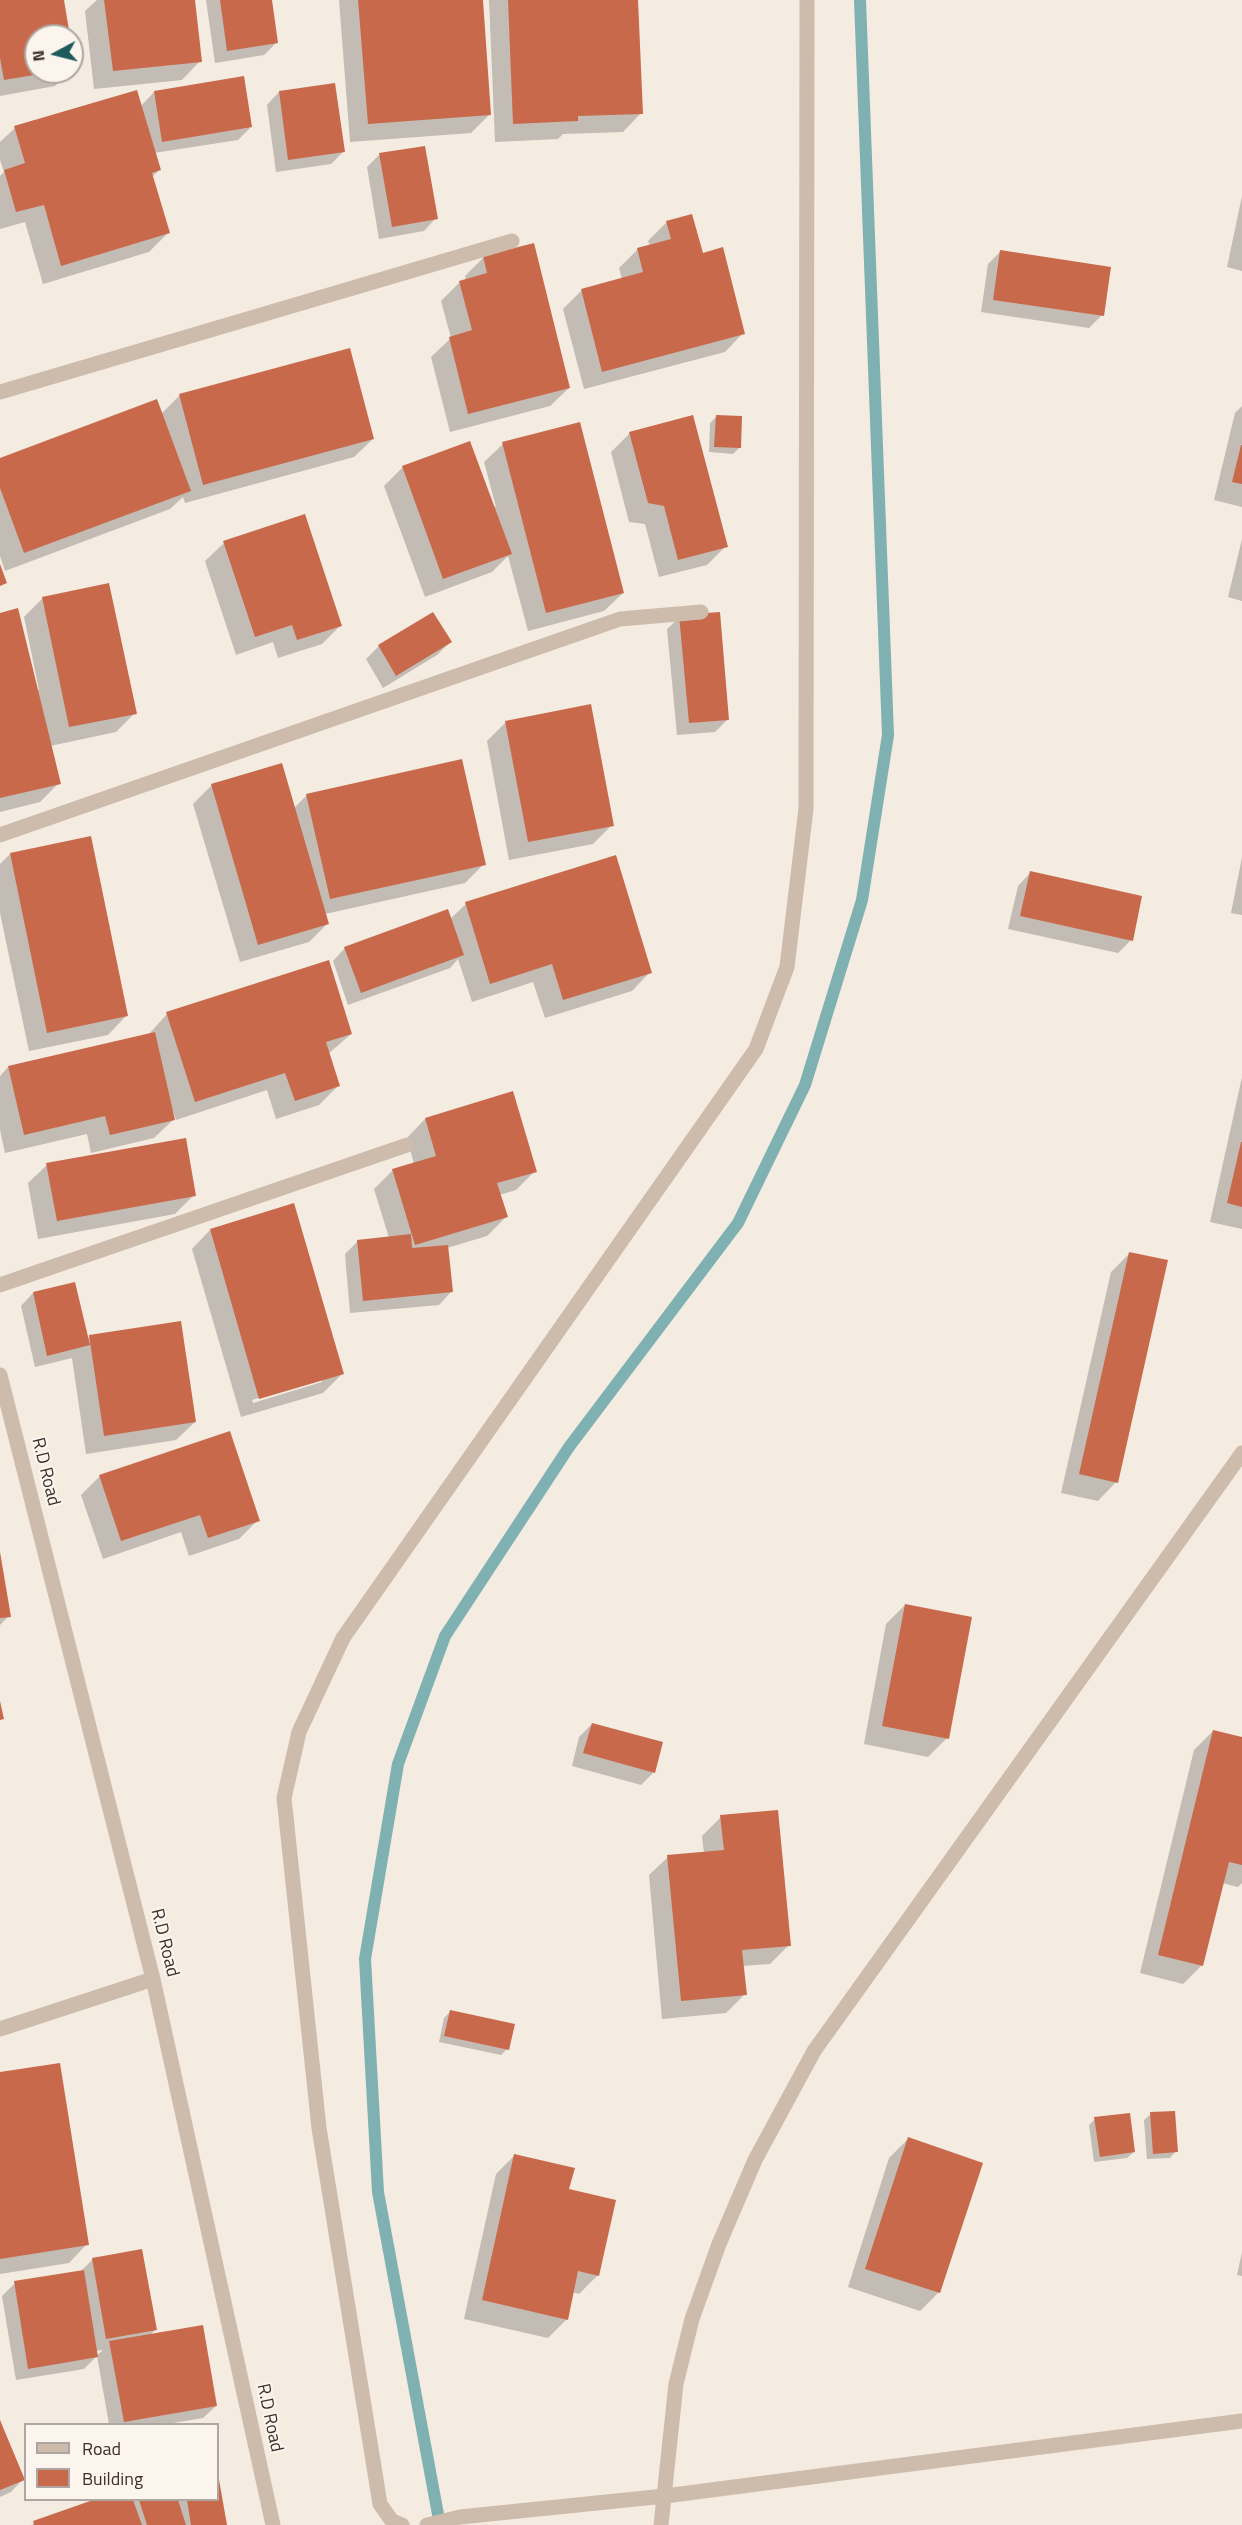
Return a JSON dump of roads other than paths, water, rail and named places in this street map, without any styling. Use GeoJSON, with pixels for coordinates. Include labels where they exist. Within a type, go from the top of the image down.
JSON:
{"type":"FeatureCollection","features":[{"type":"Feature","properties":{"kind":"street"},"geometry":{"type":"LineString","coordinates":[[402,2525],[392,2521],[380,2504],[321,2140],[284,1798],[299,1732],[343,1638],[756,1049],[787,967],[806,809],[807,0]]}},
{"type":"Feature","properties":{"kind":"street"},"geometry":{"type":"LineString","coordinates":[[0,392],[512,242]]}},
{"type":"Feature","properties":{"kind":"street"},"geometry":{"type":"LineString","coordinates":[[0,835],[620,619],[701,612]]}},
{"type":"Feature","properties":{"kind":"street"},"geometry":{"type":"LineString","coordinates":[[0,1285],[407,1145]]}},
{"type":"Feature","properties":{"kind":"street","name":"R.D Road"},"geometry":{"type":"LineString","coordinates":[[0,1375],[153,1979],[273,2525]]}},
{"type":"Feature","properties":{"kind":"street"},"geometry":{"type":"LineString","coordinates":[[661,2525],[676,2384],[692,2319],[719,2244],[755,2160],[814,2051],[1242,1453]]}},
{"type":"Feature","properties":{"kind":"street"},"geometry":{"type":"LineString","coordinates":[[0,2029],[153,1979]]}},
{"type":"Feature","properties":{"kind":"street"},"geometry":{"type":"LineString","coordinates":[[427,2525],[460,2517],[665,2496],[1242,2421]]}},
{"type":"Feature","properties":{"kind":"waterway"},"geometry":{"type":"LineString","coordinates":[[440,2525],[378,2192],[365,1959],[398,1764],[445,1636],[569,1447],[738,1223],[805,1085],[862,900],[888,735],[860,0]]}}]}
